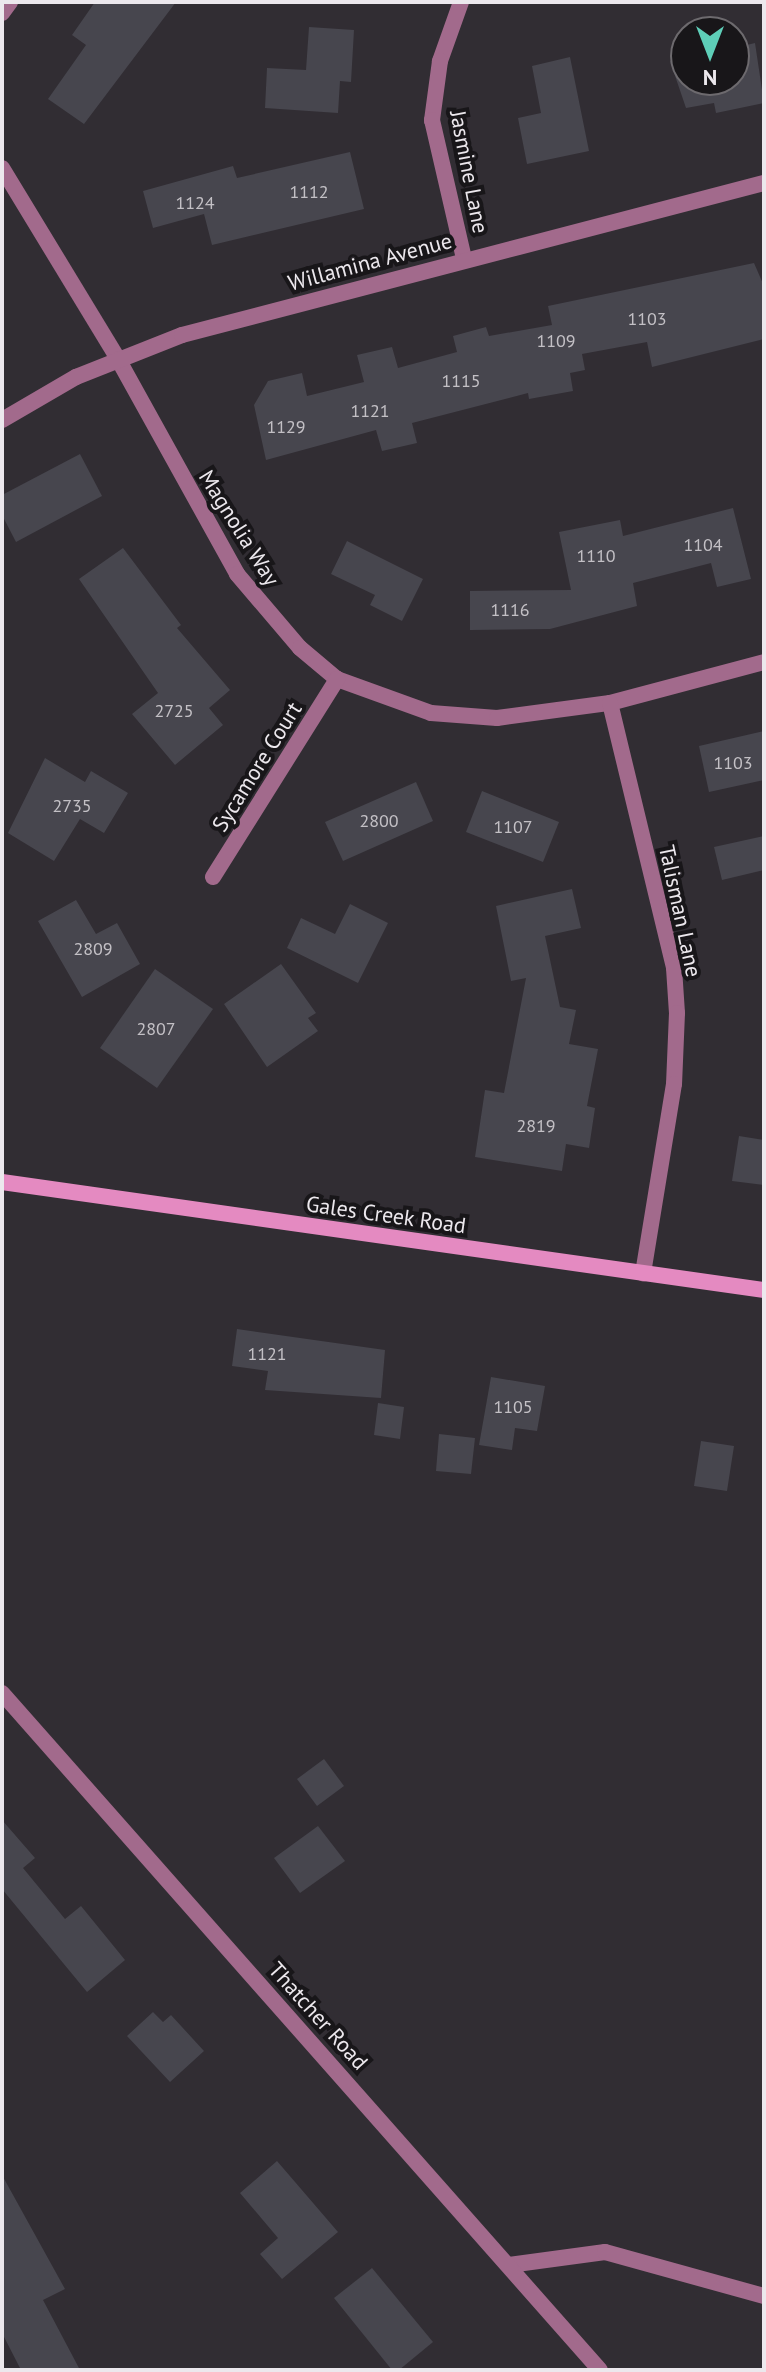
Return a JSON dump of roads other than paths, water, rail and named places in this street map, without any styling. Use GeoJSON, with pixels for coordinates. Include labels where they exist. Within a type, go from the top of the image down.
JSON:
{"type":"FeatureCollection","features":[{"type":"Feature","properties":{"kind":"main road","name":"Gales Creek Road"},"geometry":{"type":"LineString","coordinates":[[2,1182],[764,1290]]}},
{"type":"Feature","properties":{"kind":"street"},"geometry":{"type":"LineString","coordinates":[[2,13],[10,2]]}},
{"type":"Feature","properties":{"kind":"street","name":"Jasmine Lane"},"geometry":{"type":"LineString","coordinates":[[461,2],[440,61],[432,120],[464,259]]}},
{"type":"Feature","properties":{"kind":"street","name":"Magnolia Way"},"geometry":{"type":"LineString","coordinates":[[2,168],[118,359],[237,574],[300,648],[337,679],[431,713],[550,715],[610,703],[764,662]]}},
{"type":"Feature","properties":{"kind":"street","name":"Willamina Avenue"},"geometry":{"type":"LineString","coordinates":[[2,420],[118,359],[182,335],[764,183]]}},
{"type":"Feature","properties":{"kind":"street","name":"Sycamore Court"},"geometry":{"type":"LineString","coordinates":[[213,877],[337,679]]}},
{"type":"Feature","properties":{"kind":"street","name":"Talisman Lane"},"geometry":{"type":"LineString","coordinates":[[610,703],[674,968],[677,1013],[674,1084],[643,1273]]}},
{"type":"Feature","properties":{"kind":"street","name":"Thatcher Road"},"geometry":{"type":"LineString","coordinates":[[2,1693],[600,2370]]}},
{"type":"Feature","properties":{"kind":"street"},"geometry":{"type":"LineString","coordinates":[[509,2265],[605,2252],[764,2296]]}}]}
